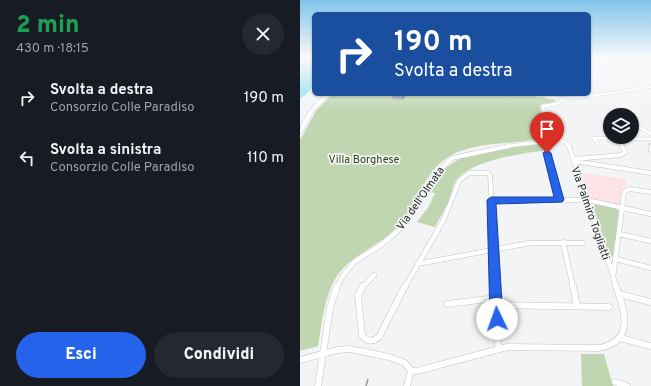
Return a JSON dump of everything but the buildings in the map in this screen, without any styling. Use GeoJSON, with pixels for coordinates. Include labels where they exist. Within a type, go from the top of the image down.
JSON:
{"type":"FeatureCollection","features":[{"type":"Feature","properties":{"kind":"main road"},"geometry":{"type":"LineString","coordinates":[[300,132],[312,110],[326,96]]}},
{"type":"Feature","properties":{"kind":"street"},"geometry":{"type":"LineString","coordinates":[[591,95],[651,87]]}},
{"type":"Feature","properties":{"kind":"street"},"geometry":{"type":"LineString","coordinates":[[547,96],[565,99],[586,96]]}},
{"type":"Feature","properties":{"kind":"street"},"geometry":{"type":"LineString","coordinates":[[556,98],[558,104]]}},
{"type":"Feature","properties":{"kind":"street"},"geometry":{"type":"LineString","coordinates":[[550,139],[543,107],[558,104],[565,99]]}},
{"type":"Feature","properties":{"kind":"street"},"geometry":{"type":"LineString","coordinates":[[639,127],[651,134]]}},
{"type":"Feature","properties":{"kind":"street"},"geometry":{"type":"LineString","coordinates":[[598,143],[593,138],[603,138]]}},
{"type":"Feature","properties":{"kind":"street","name":"Via Palmiro Togliatti"},"geometry":{"type":"LineString","coordinates":[[550,139],[560,139],[567,142],[574,160],[625,316],[624,330],[620,338]]}},
{"type":"Feature","properties":{"kind":"street","name":"Via dell'Olmata"},"geometry":{"type":"LineString","coordinates":[[318,386],[330,308],[336,288],[342,277],[353,263],[386,241],[402,228],[435,175],[447,162],[454,157],[467,153],[499,147],[545,142],[550,139]]}},
{"type":"Feature","properties":{"kind":"street"},"geometry":{"type":"LineString","coordinates":[[639,139],[651,139]]}},
{"type":"Feature","properties":{"kind":"street"},"geometry":{"type":"LineString","coordinates":[[574,160],[621,155],[625,152],[621,144]]}},
{"type":"Feature","properties":{"kind":"street"},"geometry":{"type":"LineString","coordinates":[[651,145],[651,151]]}},
{"type":"Feature","properties":{"kind":"street"},"geometry":{"type":"LineString","coordinates":[[547,153],[559,200]]}},
{"type":"Feature","properties":{"kind":"street"},"geometry":{"type":"LineString","coordinates":[[574,160],[651,173]]}},
{"type":"Feature","properties":{"kind":"street"},"geometry":{"type":"LineString","coordinates":[[374,275],[360,291],[358,298],[362,334],[365,339],[371,341],[376,340],[379,337],[417,264],[442,221],[450,205],[457,183],[464,175],[470,172],[489,173],[498,349]]}},
{"type":"Feature","properties":{"kind":"street"},"geometry":{"type":"LineString","coordinates":[[613,277],[624,192],[627,189],[651,192]]}},
{"type":"Feature","properties":{"kind":"street"},"geometry":{"type":"LineString","coordinates":[[491,200],[587,200],[651,214]]}},
{"type":"Feature","properties":{"kind":"street"},"geometry":{"type":"LineString","coordinates":[[619,234],[651,241]]}},
{"type":"Feature","properties":{"kind":"street"},"geometry":{"type":"LineString","coordinates":[[563,242],[577,306]]}},
{"type":"Feature","properties":{"kind":"street"},"geometry":{"type":"LineString","coordinates":[[417,264],[494,251],[530,243],[583,242]]}},
{"type":"Feature","properties":{"kind":"street"},"geometry":{"type":"LineString","coordinates":[[616,259],[651,268]]}},
{"type":"Feature","properties":{"kind":"street"},"geometry":{"type":"LineString","coordinates":[[619,294],[651,302]]}},
{"type":"Feature","properties":{"kind":"street"},"geometry":{"type":"LineString","coordinates":[[447,304],[496,298]]}},
{"type":"Feature","properties":{"kind":"street"},"geometry":{"type":"LineString","coordinates":[[496,305],[610,307]]}},
{"type":"Feature","properties":{"kind":"street"},"geometry":{"type":"LineString","coordinates":[[411,371],[424,369],[498,349],[523,346],[602,348],[612,344],[620,338],[651,346]]}},
{"type":"Feature","properties":{"kind":"street"},"geometry":{"type":"LineString","coordinates":[[300,360],[342,350],[354,350],[389,357],[405,362],[411,371]]}},
{"type":"Feature","properties":{"kind":"street"},"geometry":{"type":"LineString","coordinates":[[406,386],[411,371]]}},
{"type":"Feature","properties":{"kind":"street"},"geometry":{"type":"LineString","coordinates":[[615,382],[627,386]]}},
{"type":"Feature","properties":{"kind":"shaded area"},"geometry":{"type":"Polygon","coordinates":[[[582,173],[625,179],[627,186],[623,186],[620,206],[594,200],[589,197],[582,173]]]}},
{"type":"Feature","properties":{"kind":"green space","name":"Villa Borghese"},"geometry":{"type":"Polygon","coordinates":[[[330,96],[535,96],[554,99],[555,102],[542,104],[540,106],[545,133],[543,138],[471,148],[450,156],[441,163],[433,171],[410,210],[396,228],[389,235],[350,262],[337,276],[326,301],[318,346],[300,351],[300,140],[316,111],[330,96]]]}},
{"type":"Feature","properties":{"kind":"green space"},"geometry":{"type":"Polygon","coordinates":[[[543,144],[553,150],[530,152],[500,158],[472,168],[461,175],[455,182],[448,203],[435,227],[417,222],[429,206],[435,193],[428,192],[437,177],[449,166],[462,158],[493,149],[543,144]]]}},
{"type":"Feature","properties":{"kind":"green space"},"geometry":{"type":"Polygon","coordinates":[[[596,204],[619,211],[613,257],[610,256],[593,206],[596,204]]]}},
{"type":"Feature","properties":{"kind":"green space"},"geometry":{"type":"Polygon","coordinates":[[[581,354],[604,354],[613,386],[582,386],[581,354]]]}},
{"type":"Feature","properties":{"kind":"water"},"geometry":{"type":"Polygon","coordinates":[[[300,76],[312,76],[312,86],[310,90],[300,98],[300,76]]]}},
{"type":"Feature","properties":{"kind":"railway"},"geometry":{"type":"LineString","coordinates":[[366,386],[368,379]]}},
{"type":"Feature","properties":{"kind":"route"},"geometry":{"type":"LineString","coordinates":[[497,319],[491,200],[559,200],[547,153]]}}]}
